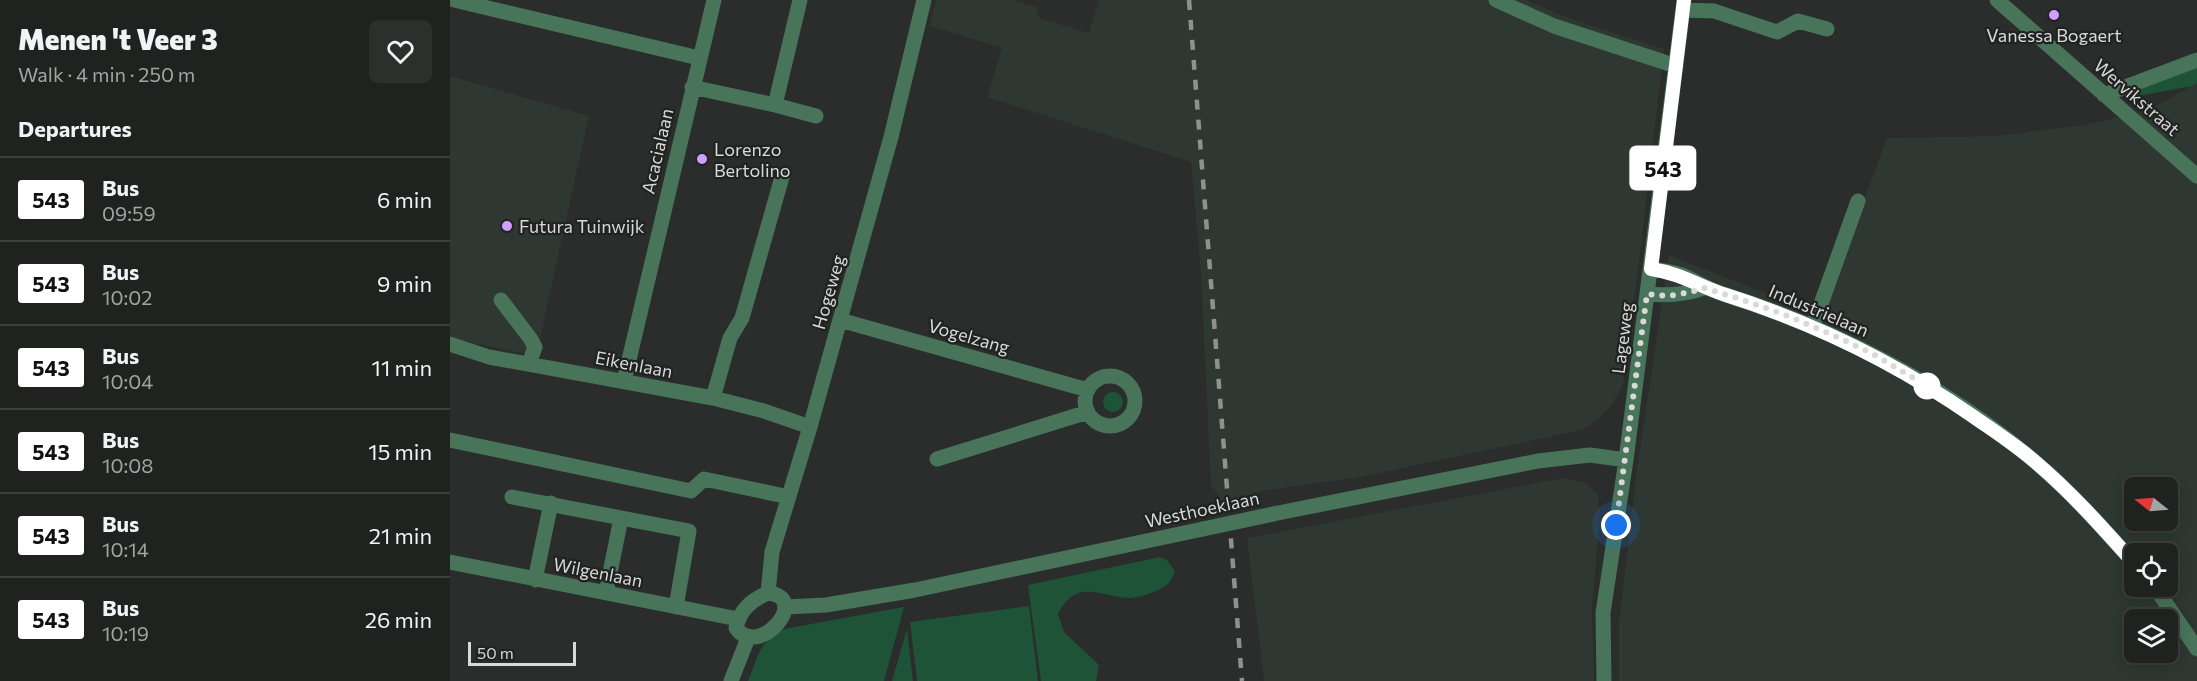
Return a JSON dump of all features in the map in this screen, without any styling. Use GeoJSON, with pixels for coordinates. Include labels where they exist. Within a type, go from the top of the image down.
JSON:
{"type":"FeatureCollection","features":[{"type":"Feature","properties":{"kind":"street"},"geometry":{"type":"LineString","coordinates":[[454,0],[699,58]]}},
{"type":"Feature","properties":{"kind":"street","name":"Acacialaan"},"geometry":{"type":"LineString","coordinates":[[624,381],[714,0]]}},
{"type":"Feature","properties":{"kind":"street"},"geometry":{"type":"LineString","coordinates":[[775,105],[800,0]]}},
{"type":"Feature","properties":{"kind":"street","name":"Hogeweg"},"geometry":{"type":"LineString","coordinates":[[768,593],[772,552],[810,427],[891,137],[924,0]]}},
{"type":"Feature","properties":{"kind":"street"},"geometry":{"type":"LineString","coordinates":[[1496,0],[1554,26],[1676,66]]}},
{"type":"Feature","properties":{"kind":"street","name":"Wervikstraat"},"geometry":{"type":"LineString","coordinates":[[1997,0],[2197,176]]}},
{"type":"Feature","properties":{"kind":"street"},"geometry":{"type":"LineString","coordinates":[[1684,5],[1714,11],[1777,32],[1798,21],[1827,29]]}},
{"type":"Feature","properties":{"kind":"street","name":"Lageweg"},"geometry":{"type":"LineString","coordinates":[[1604,681],[1603,613],[1626,460],[1684,5]]}},
{"type":"Feature","properties":{"kind":"street"},"geometry":{"type":"LineString","coordinates":[[2104,95],[2197,60]]}},
{"type":"Feature","properties":{"kind":"street"},"geometry":{"type":"LineString","coordinates":[[692,87],[816,116]]}},
{"type":"Feature","properties":{"kind":"street"},"geometry":{"type":"LineString","coordinates":[[713,398],[730,338],[742,318],[782,177]]}},
{"type":"Feature","properties":{"kind":"street"},"geometry":{"type":"LineString","coordinates":[[1813,326],[1858,201]]}},
{"type":"Feature","properties":{"kind":"street","name":"Industrielaan"},"geometry":{"type":"LineString","coordinates":[[1651,269],[1683,276],[1704,288],[1783,314],[1871,353],[1957,405],[2033,460],[2092,516],[2124,552]]}},
{"type":"Feature","properties":{"kind":"street"},"geometry":{"type":"LineString","coordinates":[[1647,294],[1668,296],[1704,288]]}},
{"type":"Feature","properties":{"kind":"street"},"geometry":{"type":"LineString","coordinates":[[501,300],[535,347],[530,364]]}},
{"type":"Feature","properties":{"kind":"street","name":"Vogelzang"},"geometry":{"type":"LineString","coordinates":[[840,320],[1088,390]]}},
{"type":"Feature","properties":{"kind":"street","name":"Eikenlaan"},"geometry":{"type":"LineString","coordinates":[[450,344],[489,357],[713,398],[764,411],[810,427]]}},
{"type":"Feature","properties":{"kind":"street"},"geometry":{"type":"LineString","coordinates":[[1113,376],[1128,384],[1133,391],[1134,411],[1129,418],[1114,426],[1100,424],[1088,412],[1086,399],[1088,390],[1096,381],[1113,376]]}},
{"type":"Feature","properties":{"kind":"street"},"geometry":{"type":"LineString","coordinates":[[937,459],[1088,412]]}},
{"type":"Feature","properties":{"kind":"street"},"geometry":{"type":"LineString","coordinates":[[450,440],[691,491],[705,479],[789,497]]}},
{"type":"Feature","properties":{"kind":"street","name":"Westhoeklaan"},"geometry":{"type":"LineString","coordinates":[[786,607],[826,604],[915,590],[1272,514],[1538,461],[1590,455],[1626,460]]}},
{"type":"Feature","properties":{"kind":"street"},"geometry":{"type":"LineString","coordinates":[[512,497],[689,531],[676,607]]}},
{"type":"Feature","properties":{"kind":"street"},"geometry":{"type":"LineString","coordinates":[[535,580],[551,503]]}},
{"type":"Feature","properties":{"kind":"street"},"geometry":{"type":"LineString","coordinates":[[606,593],[621,518]]}},
{"type":"Feature","properties":{"kind":"street","name":"Wilgenlaan"},"geometry":{"type":"LineString","coordinates":[[450,562],[738,619]]}},
{"type":"Feature","properties":{"kind":"street"},"geometry":{"type":"LineString","coordinates":[[768,593],[778,594],[785,600],[786,607],[784,615],[763,635],[748,638],[741,635],[736,628],[745,607],[768,593]]}},
{"type":"Feature","properties":{"kind":"street"},"geometry":{"type":"LineString","coordinates":[[2162,597],[2197,649]]}},
{"type":"Feature","properties":{"kind":"street"},"geometry":{"type":"LineString","coordinates":[[731,681],[748,638]]}},
{"type":"Feature","properties":{"kind":"shaded area"},"geometry":{"type":"Polygon","coordinates":[[[936,0],[1013,0],[1036,7],[1039,18],[1089,33],[1099,0],[1526,0],[1571,19],[1664,49],[1623,385],[1613,403],[1598,420],[1582,430],[1360,477],[1254,492],[1253,500],[1220,507],[1219,495],[1211,486],[1201,274],[1191,162],[987,97],[1002,48],[930,26],[936,0]]]}},
{"type":"Feature","properties":{"kind":"shaded area","name":"Futura Tuinwijk"},"geometry":{"type":"Polygon","coordinates":[[[450,76],[589,116],[536,356],[450,336],[450,76]]]}},
{"type":"Feature","properties":{"kind":"shaded area"},"geometry":{"type":"Polygon","coordinates":[[[2197,83],[2197,681],[1619,681],[1619,623],[1636,477],[1669,255],[1821,315],[1887,138],[1996,136],[2084,125],[2147,111],[2197,83]]]}},
{"type":"Feature","properties":{"kind":"shaded area"},"geometry":{"type":"Polygon","coordinates":[[[1563,478],[1586,483],[1598,495],[1600,514],[1592,608],[1594,681],[1264,681],[1247,538],[1563,478]]]}},
{"type":"Feature","properties":{"kind":"green space"},"geometry":{"type":"Polygon","coordinates":[[[2197,65],[2197,83],[2192,86],[2133,97],[2128,90],[2197,65]]]}},
{"type":"Feature","properties":{"kind":"green space"},"geometry":{"type":"Polygon","coordinates":[[[1113,392],[1120,395],[1123,402],[1120,409],[1113,412],[1106,409],[1103,402],[1106,395],[1113,392]]]}},
{"type":"Feature","properties":{"kind":"green space"},"geometry":{"type":"Polygon","coordinates":[[[1160,557],[1167,560],[1175,571],[1169,583],[1164,587],[1128,598],[1089,592],[1080,593],[1072,596],[1058,614],[1064,632],[1099,665],[1096,681],[1041,681],[1028,585],[1160,557]]]}},
{"type":"Feature","properties":{"kind":"green space"},"geometry":{"type":"Polygon","coordinates":[[[1029,606],[1038,681],[917,681],[910,622],[1029,606]]]}},
{"type":"Feature","properties":{"kind":"green space"},"geometry":{"type":"Polygon","coordinates":[[[904,607],[884,681],[748,681],[764,644],[784,629],[904,607]]]}},
{"type":"Feature","properties":{"kind":"green space"},"geometry":{"type":"Polygon","coordinates":[[[907,629],[913,681],[892,681],[907,629]]]}},
{"type":"Feature","properties":{"kind":"railway"},"geometry":{"type":"LineString","coordinates":[[1189,0],[1242,681]]}},
{"type":"Feature","properties":{"kind":"bus line","name":"543"},"geometry":{"type":"LineString","coordinates":[[1684,0],[1651,269],[1683,276],[1704,288],[1783,314],[1871,353],[1913,378],[1957,405],[2033,460],[2092,516],[2124,552]]}},
{"type":"Feature","properties":{"kind":"place","name":"Vanessa Bogaert"},"geometry":{"type":"Point","coordinates":[2054,15]}},
{"type":"Feature","properties":{"kind":"place","name":"Lorenzo Bertolino"},"geometry":{"type":"Point","coordinates":[702,159]}},
{"type":"Feature","properties":{"kind":"place","name":"Futura Tuinwijk"},"geometry":{"type":"Point","coordinates":[507,226]}},
{"type":"Feature","properties":{"kind":"route"},"geometry":{"type":"LineString","coordinates":[[1616,525],[1647,294],[1668,296],[1704,288],[1740,299],[1833,335],[1871,353],[1927,386]]}}]}
